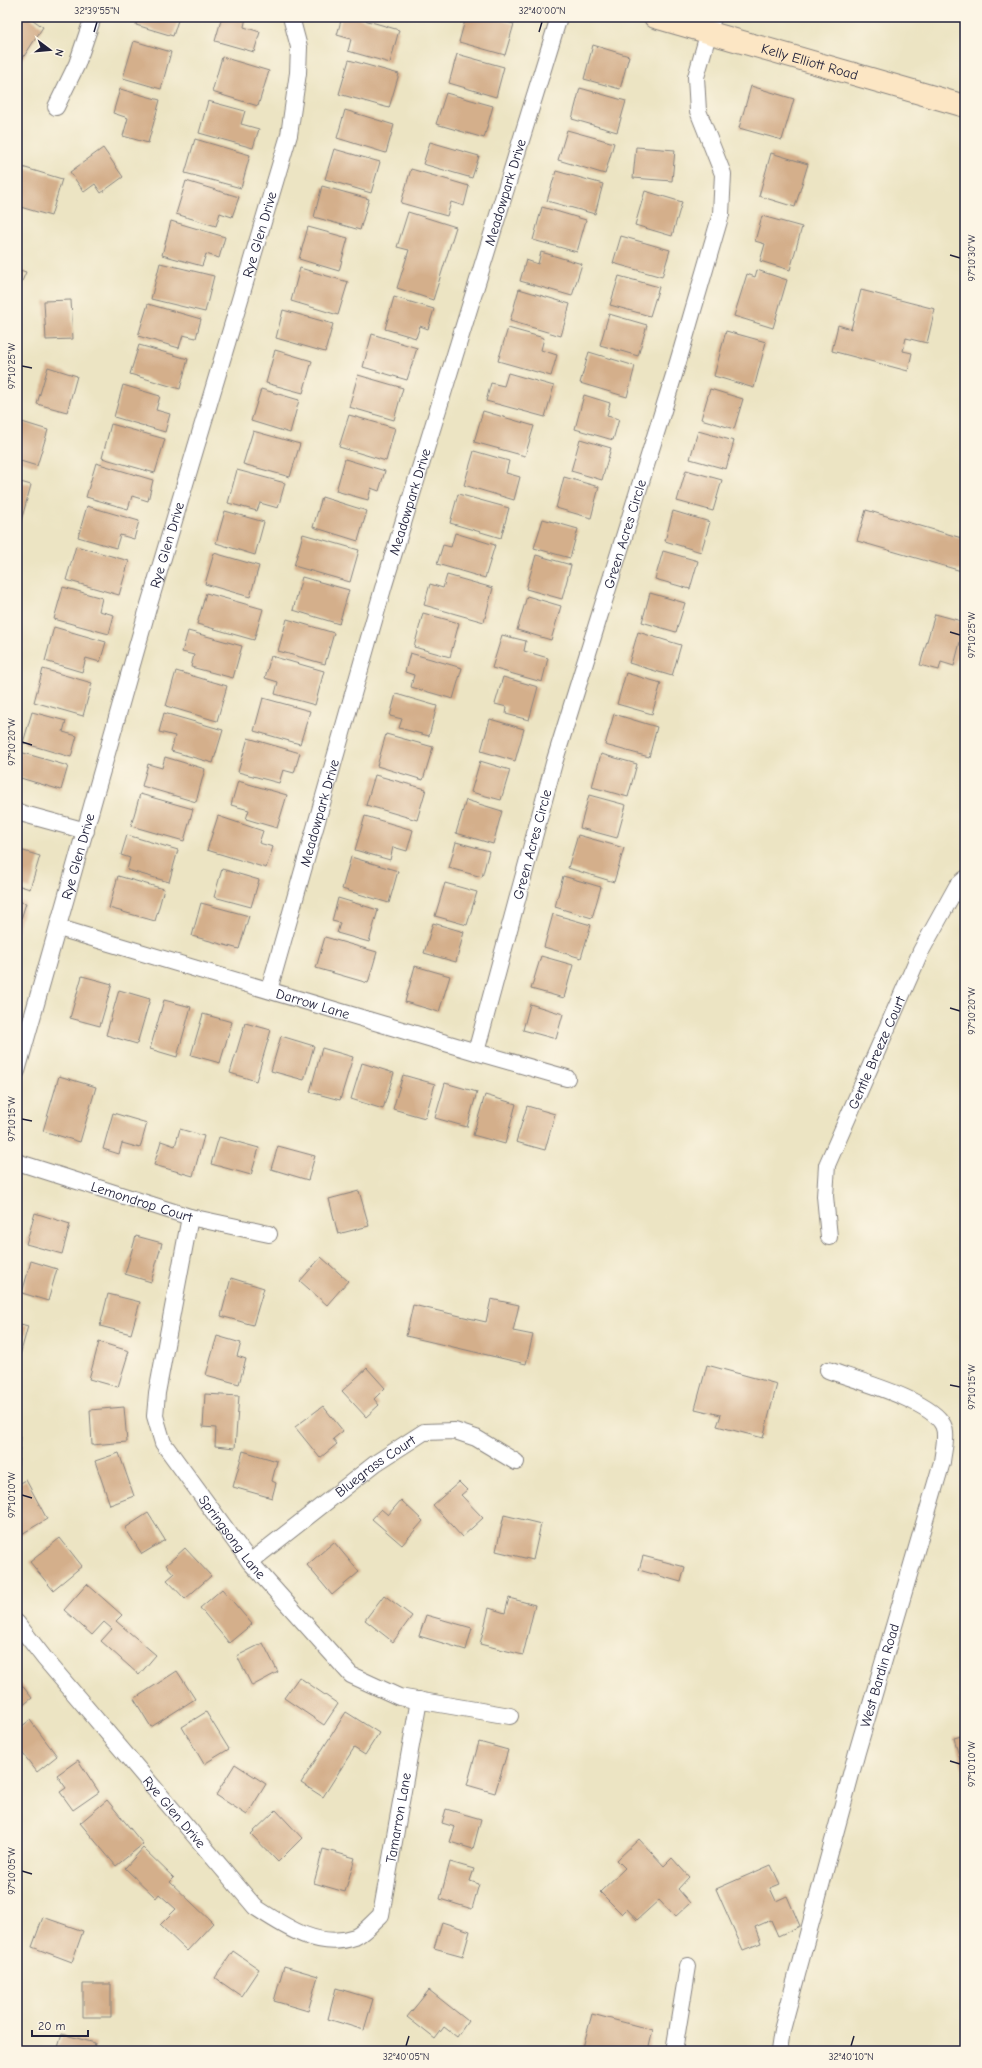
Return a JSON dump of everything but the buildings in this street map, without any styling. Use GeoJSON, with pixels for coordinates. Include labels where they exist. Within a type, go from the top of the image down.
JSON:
{"type":"FeatureCollection","features":[{"type":"Feature","properties":{"kind":"street"},"geometry":{"type":"LineString","coordinates":[[56,107],[77,64],[93,17]]}},
{"type":"Feature","properties":{"kind":"street","name":"Rye Glen Drive"},"geometry":{"type":"LineString","coordinates":[[17,1071],[59,928],[148,608],[289,135],[298,73],[298,46],[291,17]]}},
{"type":"Feature","properties":{"kind":"street","name":"Meadowpark Drive"},"geometry":{"type":"LineString","coordinates":[[269,990],[384,585],[559,17]]}},
{"type":"Feature","properties":{"kind":"street","name":"Kelly Elliott Road"},"geometry":{"type":"LineString","coordinates":[[655,17],[710,24],[878,83],[965,106]]}},
{"type":"Feature","properties":{"kind":"street","name":"Green Acres Circle"},"geometry":{"type":"LineString","coordinates":[[476,1052],[554,763],[678,362],[721,214],[723,174],[698,111],[696,77],[710,24]]}},
{"type":"Feature","properties":{"kind":"street"},"geometry":{"type":"LineString","coordinates":[[17,812],[86,831]]}},
{"type":"Feature","properties":{"kind":"street","name":"Gentle Breeze Court"},"geometry":{"type":"LineString","coordinates":[[829,1237],[825,1196],[827,1166],[921,951],[957,886],[965,879]]}},
{"type":"Feature","properties":{"kind":"street","name":"Darrow Lane"},"geometry":{"type":"LineString","coordinates":[[59,928],[568,1078]]}},
{"type":"Feature","properties":{"kind":"street","name":"Lemondrop Court"},"geometry":{"type":"LineString","coordinates":[[17,1162],[190,1217],[269,1234]]}},
{"type":"Feature","properties":{"kind":"street","name":"Springsong Lane"},"geometry":{"type":"LineString","coordinates":[[190,1217],[157,1393],[155,1416],[163,1443],[250,1562],[351,1675],[399,1697],[510,1716]]}},
{"type":"Feature","properties":{"kind":"street","name":"West Bardin Road"},"geometry":{"type":"LineString","coordinates":[[779,2051],[782,2030],[857,1752],[942,1462],[945,1435],[943,1425],[934,1414],[912,1400],[828,1370]]}},
{"type":"Feature","properties":{"kind":"street","name":"Bluegrass Court"},"geometry":{"type":"LineString","coordinates":[[250,1562],[376,1463],[424,1432],[455,1431],[476,1438],[516,1462]]}},
{"type":"Feature","properties":{"kind":"street","name":"Rye Glen Drive"},"geometry":{"type":"LineString","coordinates":[[17,1623],[45,1659],[255,1907],[293,1932],[320,1939],[338,1940],[356,1937],[366,1929]]}},
{"type":"Feature","properties":{"kind":"street","name":"Tamarron Lane"},"geometry":{"type":"LineString","coordinates":[[366,1929],[381,1915],[419,1700]]}},
{"type":"Feature","properties":{"kind":"street"},"geometry":{"type":"LineString","coordinates":[[674,2051],[688,1966]]}}]}
